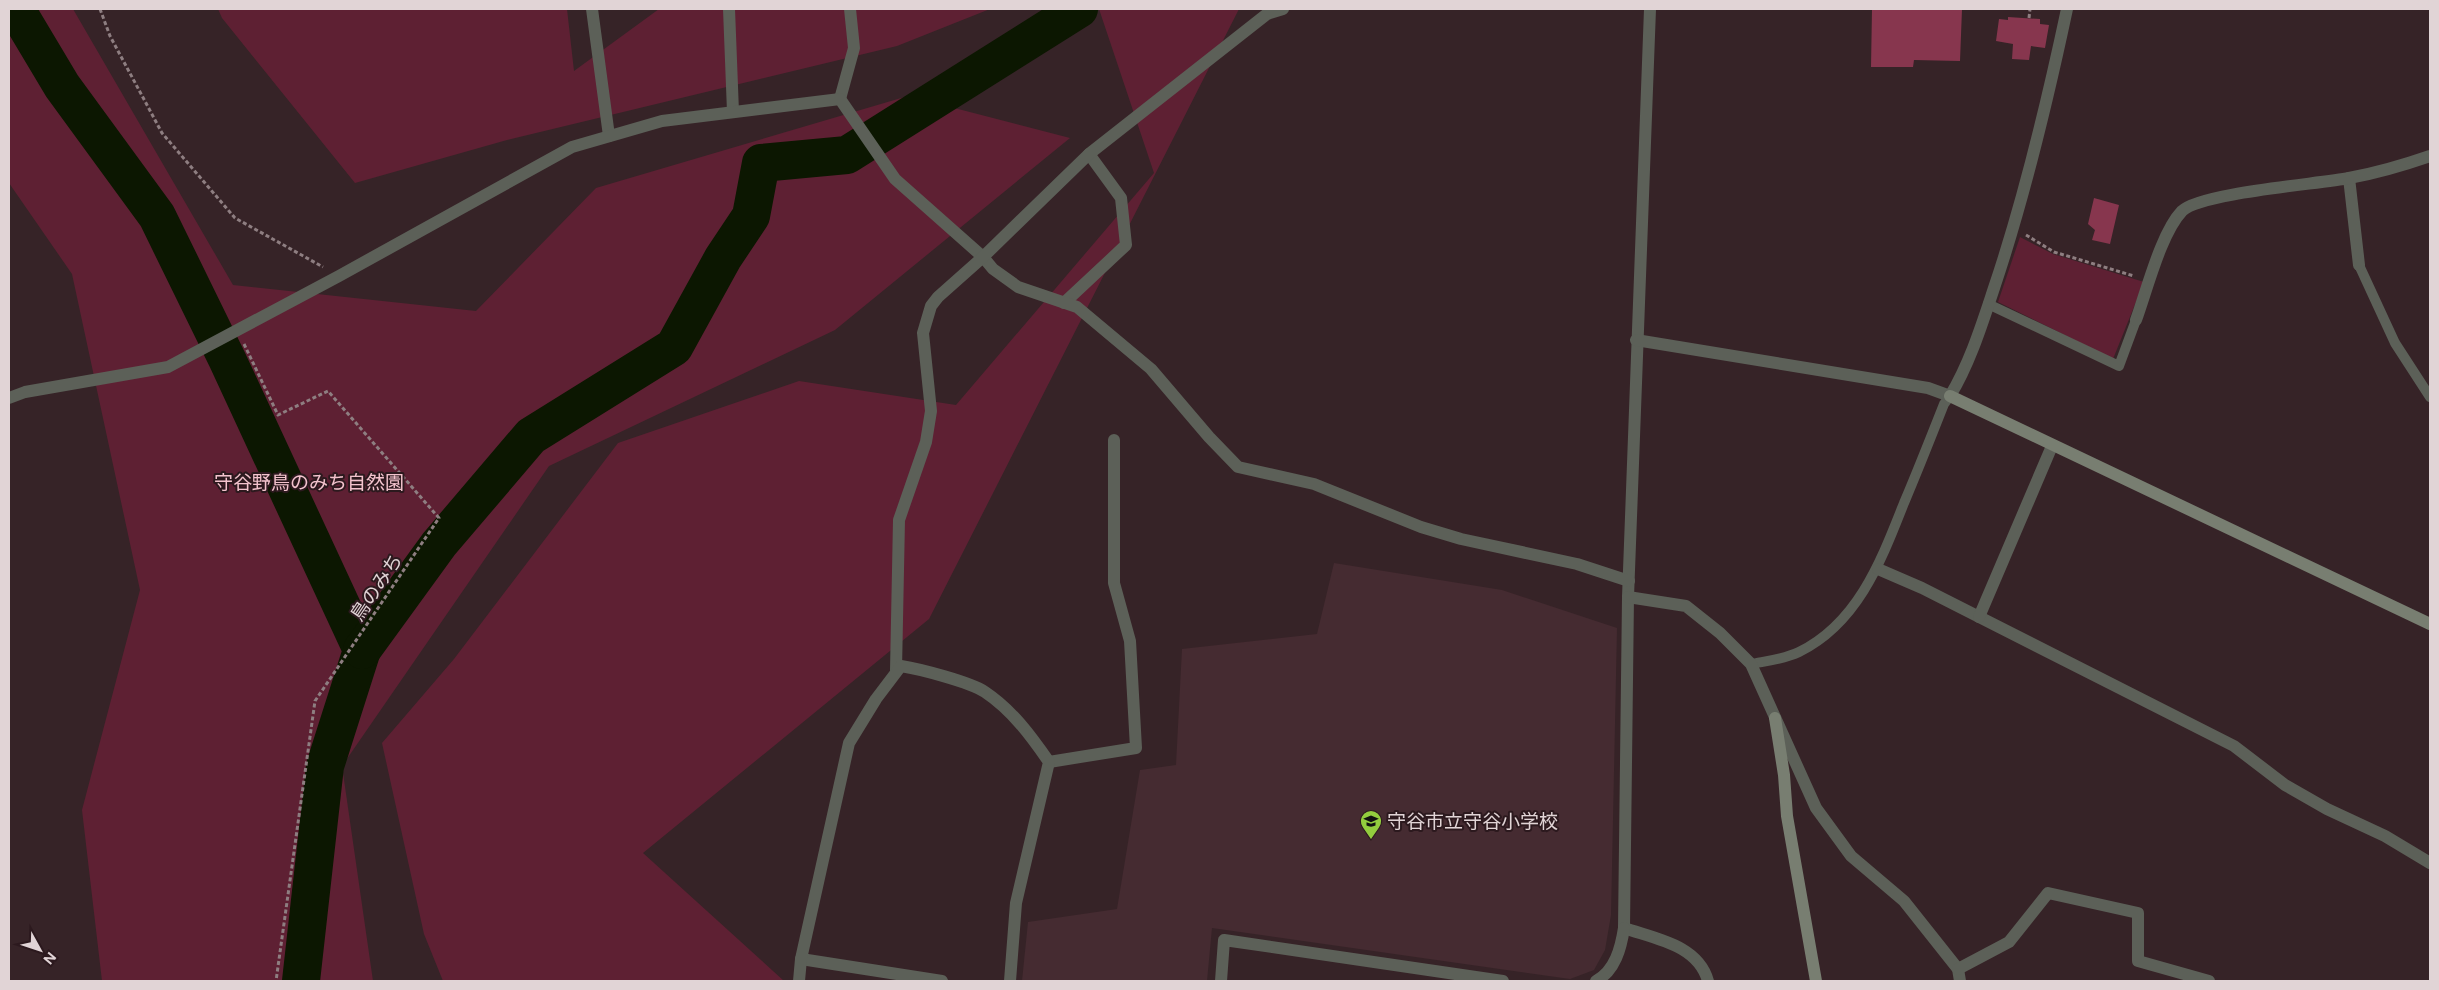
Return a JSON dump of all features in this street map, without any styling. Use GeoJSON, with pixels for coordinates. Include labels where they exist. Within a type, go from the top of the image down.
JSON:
{"type":"FeatureCollection","features":[{"type":"Feature","properties":{"kind":"street"},"geometry":{"type":"LineString","coordinates":[[592,9],[609,136]]}},
{"type":"Feature","properties":{"kind":"street"},"geometry":{"type":"LineString","coordinates":[[729,9],[733,112]]}},
{"type":"Feature","properties":{"kind":"street"},"geometry":{"type":"LineString","coordinates":[[850,9],[854,48],[840,99],[895,179],[993,269],[1018,287],[1077,307],[1151,369],[1209,437],[1238,467],[1314,484],[1421,527],[1461,540],[1577,564],[1629,581]]}},
{"type":"Feature","properties":{"kind":"street"},"geometry":{"type":"LineString","coordinates":[[896,670],[899,520],[926,442],[931,411],[923,333],[928,314],[938,297],[983,258],[1089,154],[1267,14],[1283,9]]}},
{"type":"Feature","properties":{"kind":"street"},"geometry":{"type":"LineString","coordinates":[[1596,981],[1608,972],[1616,959],[1624,928],[1628,597],[1636,340],[1650,9]]}},
{"type":"Feature","properties":{"kind":"street"},"geometry":{"type":"LineString","coordinates":[[1950,396],[1958,383],[2014,229],[2046,110],[2067,9]]}},
{"type":"Feature","properties":{"kind":"street"},"geometry":{"type":"LineString","coordinates":[[9,398],[25,392],[168,367],[339,276],[572,147],[662,120],[840,99]]}},
{"type":"Feature","properties":{"kind":"street"},"geometry":{"type":"LineString","coordinates":[[1064,303],[1126,245],[1121,198],[1089,154]]}},
{"type":"Feature","properties":{"kind":"street"},"geometry":{"type":"LineString","coordinates":[[2136,320],[2170,228],[2183,210],[2200,202],[2248,192],[2349,178],[2430,156]]}},
{"type":"Feature","properties":{"kind":"street"},"geometry":{"type":"LineString","coordinates":[[2349,178],[2359,265]]}},
{"type":"Feature","properties":{"kind":"street"},"geometry":{"type":"LineString","coordinates":[[1636,340],[1928,388],[1950,396],[2430,624]]}},
{"type":"Feature","properties":{"kind":"street"},"geometry":{"type":"LineString","coordinates":[[1049,762],[1136,748],[1130,641],[1114,583],[1114,440]]}},
{"type":"Feature","properties":{"kind":"street"},"geometry":{"type":"LineString","coordinates":[[1979,617],[2052,446]]}},
{"type":"Feature","properties":{"kind":"street"},"geometry":{"type":"LineString","coordinates":[[1878,569],[1979,617],[2092,676],[2234,746],[2286,785],[2327,809],[2385,836],[2430,863]]}},
{"type":"Feature","properties":{"kind":"street"},"geometry":{"type":"LineString","coordinates":[[1628,597],[1686,606],[1720,633],[1750,664],[1816,808],[1851,856],[1904,901],[1959,975],[2009,942],[2048,892],[2138,913],[2138,961],[2209,981]]}},
{"type":"Feature","properties":{"kind":"street"},"geometry":{"type":"LineString","coordinates":[[799,981],[801,959],[848,743],[896,670],[901,666],[922,669],[984,691],[1021,723],[1049,762],[1016,903],[1010,981]]}},
{"type":"Feature","properties":{"kind":"street"},"geometry":{"type":"LineString","coordinates":[[1775,718],[1784,775],[1787,816],[1816,981]]}},
{"type":"Feature","properties":{"kind":"street"},"geometry":{"type":"LineString","coordinates":[[1624,928],[1681,947],[1694,956],[1706,972],[1708,981]]}},
{"type":"Feature","properties":{"kind":"street"},"geometry":{"type":"LineString","coordinates":[[1221,981],[1224,940],[1503,981]]}},
{"type":"Feature","properties":{"kind":"street"},"geometry":{"type":"LineString","coordinates":[[801,959],[942,981]]}},
{"type":"Feature","properties":{"kind":"lane"},"geometry":{"type":"LineString","coordinates":[[2359,265],[2395,343],[2430,397]]}},
{"type":"Feature","properties":{"kind":"lane"},"geometry":{"type":"LineString","coordinates":[[1988,304],[2119,366],[2136,320]]}},
{"type":"Feature","properties":{"kind":"lane"},"geometry":{"type":"LineString","coordinates":[[1750,664],[1797,654],[1837,626],[1854,606],[1878,569],[1944,404],[1950,396]]}},
{"type":"Feature","properties":{"kind":"path"},"geometry":{"type":"LineString","coordinates":[[100,9],[110,36],[162,133],[235,218],[339,276]]}},
{"type":"Feature","properties":{"kind":"path"},"geometry":{"type":"LineString","coordinates":[[2029,18],[2030,9]]}},
{"type":"Feature","properties":{"kind":"path"},"geometry":{"type":"LineString","coordinates":[[2014,229],[2054,252],[2150,281]]}},
{"type":"Feature","properties":{"kind":"path","name":"鳥のみち"},"geometry":{"type":"LineString","coordinates":[[237,330],[278,415],[328,391],[439,518],[315,701],[276,981]]}},
{"type":"Feature","properties":{"kind":"shaded area","name":"守谷市立守谷小学校"},"geometry":{"type":"Polygon","coordinates":[[[1334,563],[1502,590],[1617,628],[1611,915],[1605,950],[1594,970],[1570,979],[1212,928],[1207,981],[1022,981],[1028,922],[1117,909],[1140,770],[1176,765],[1182,649],[1317,634],[1334,563]]]}},
{"type":"Feature","properties":{"kind":"green space","name":"守谷野鳥のみち自然園"},"geometry":{"type":"Polygon","coordinates":[[[9,9],[73,9],[233,285],[476,311],[596,188],[908,96],[1070,138],[835,330],[549,466],[342,766],[373,981],[102,981],[82,810],[140,590],[72,274],[9,183],[9,9]]]}},
{"type":"Feature","properties":{"kind":"green space"},"geometry":{"type":"Polygon","coordinates":[[[218,9],[567,9],[574,71],[659,9],[990,9],[897,46],[507,140],[355,183],[222,18],[218,9]]]}},
{"type":"Feature","properties":{"kind":"green space"},"geometry":{"type":"Polygon","coordinates":[[[1099,9],[1239,9],[929,619],[643,853],[784,981],[443,981],[424,934],[382,743],[454,659],[618,443],[799,381],[956,405],[1154,173],[1099,9]]]}},
{"type":"Feature","properties":{"kind":"green space"},"geometry":{"type":"Polygon","coordinates":[[[2020,237],[2053,254],[2144,282],[2113,359],[1998,302],[2020,237]]]}},
{"type":"Feature","properties":{"kind":"building"},"geometry":{"type":"Polygon","coordinates":[[[1872,9],[1962,9],[1960,61],[1914,60],[1913,67],[1871,67],[1872,9]]]}},
{"type":"Feature","properties":{"kind":"building"},"geometry":{"type":"Polygon","coordinates":[[[2008,17],[2040,19],[2040,24],[2049,25],[2045,48],[2031,46],[2029,60],[2012,59],[2013,44],[1996,41],[1999,19],[2008,20],[2008,17]]]}},
{"type":"Feature","properties":{"kind":"building"},"geometry":{"type":"Polygon","coordinates":[[[2094,198],[2119,205],[2110,244],[2092,240],[2095,230],[2088,224],[2094,198]]]}},
{"type":"Feature","properties":{"kind":"waterway"},"geometry":{"type":"LineString","coordinates":[[16,9],[62,86],[157,216],[227,359],[362,650],[325,766],[301,981]]}},
{"type":"Feature","properties":{"kind":"waterway"},"geometry":{"type":"LineString","coordinates":[[362,650],[439,544],[531,436],[674,347],[723,258],[751,216],[761,163],[847,155],[1079,9]]}},
{"type":"Feature","properties":{"kind":"place","name":"守谷市立守谷小学校"},"geometry":{"type":"Point","coordinates":[1371,840]}}]}
